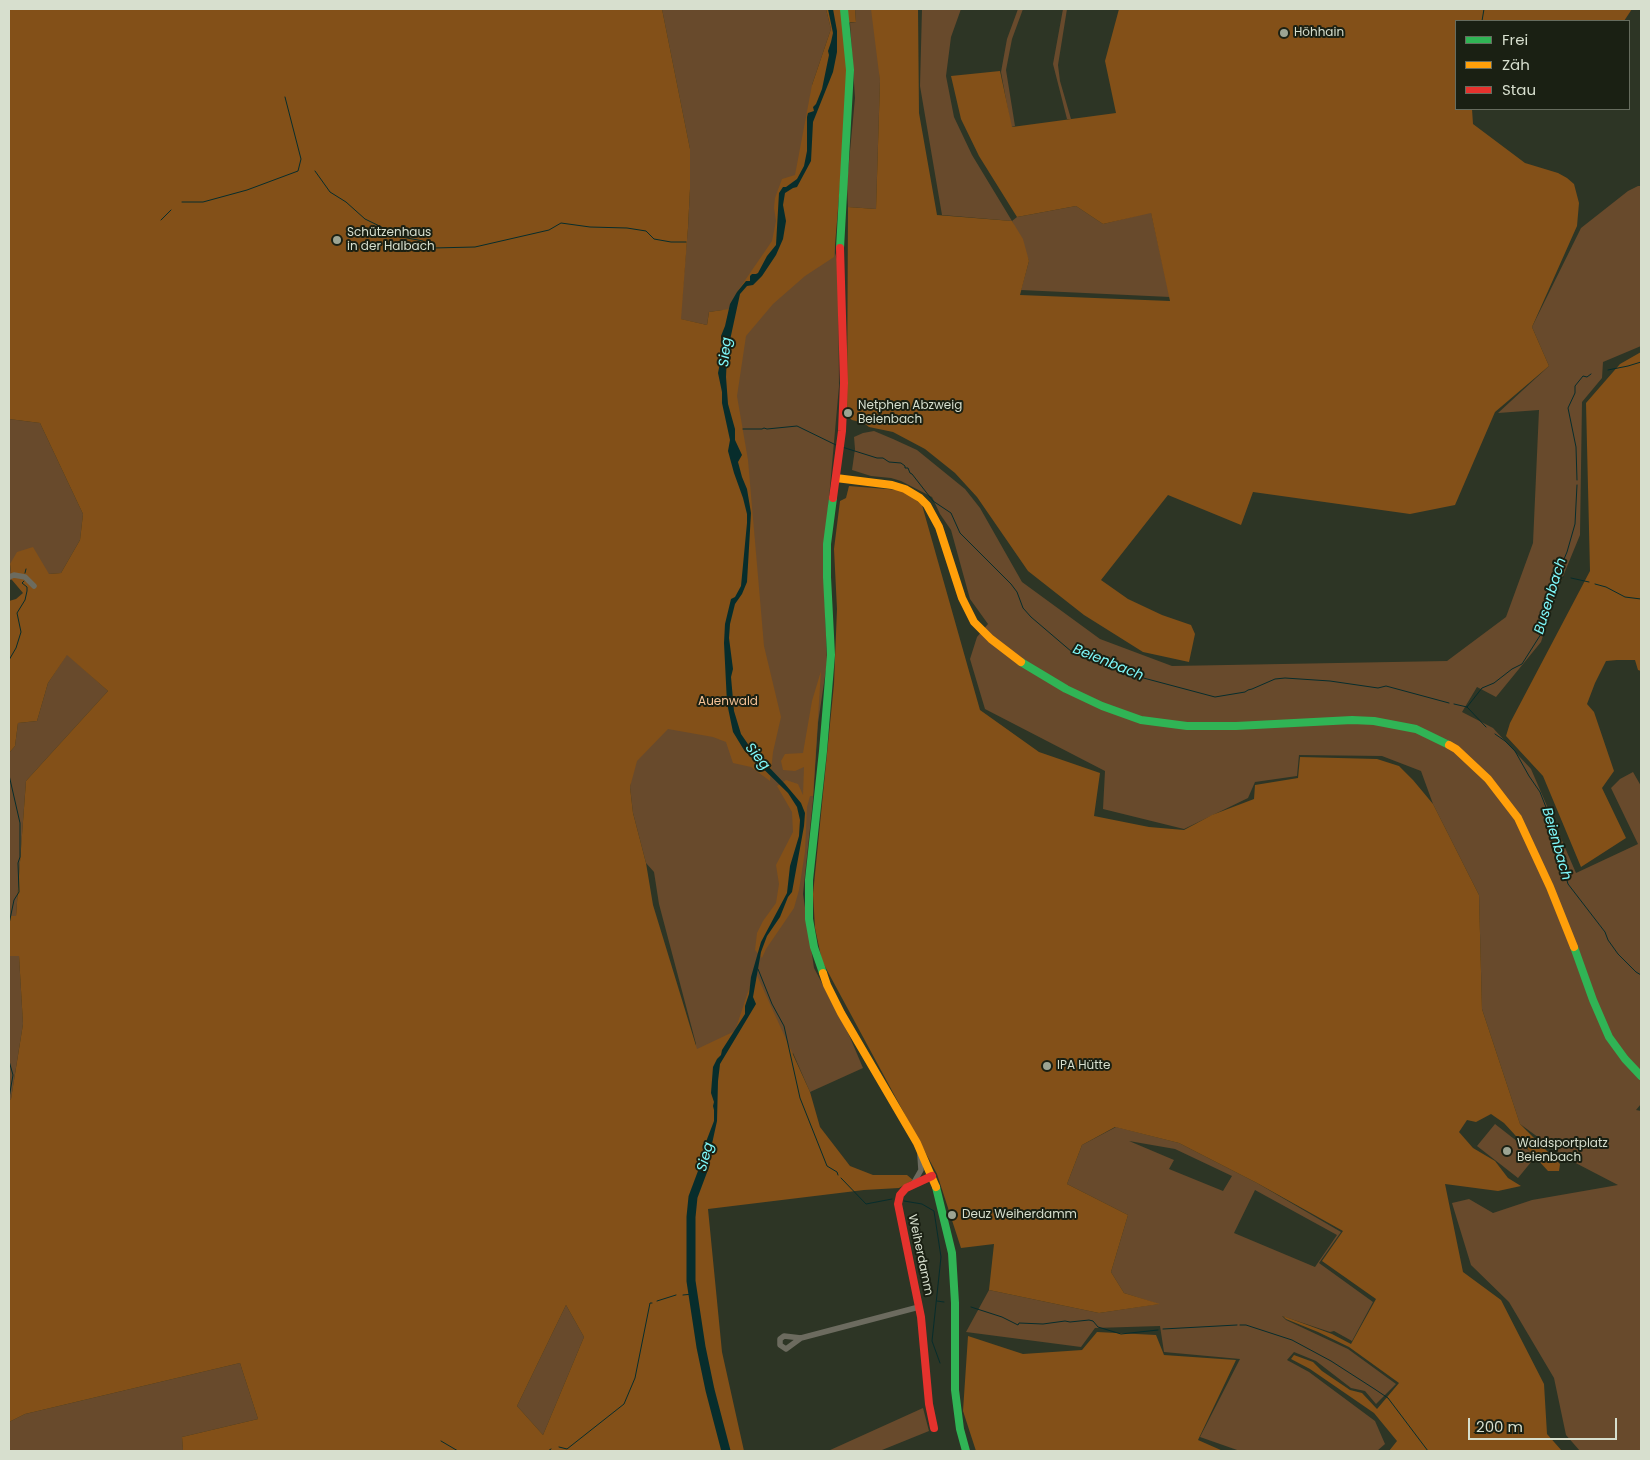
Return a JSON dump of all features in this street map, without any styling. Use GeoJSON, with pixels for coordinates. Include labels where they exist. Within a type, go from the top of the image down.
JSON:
{"type":"FeatureCollection","features":[{"type":"Feature","properties":{"kind":"main road"},"geometry":{"type":"LineString","coordinates":[[844,9],[850,70],[840,255],[844,367],[842,431],[827,544],[831,655],[808,907],[811,932],[822,974],[834,999],[919,1148],[941,1202],[952,1253],[955,1303],[955,1390],[959,1422],[966,1451]]}},
{"type":"Feature","properties":{"kind":"main road"},"geometry":{"type":"LineString","coordinates":[[836,478],[892,485],[905,489],[920,498],[927,505],[939,527],[962,598],[978,626],[1003,649],[1026,666],[1066,689],[1102,706],[1142,720],[1187,726],[1236,726],[1352,720],[1374,721],[1416,729],[1453,747],[1488,779],[1518,818],[1567,928],[1609,1037],[1618,1051],[1641,1076]]}},
{"type":"Feature","properties":{"kind":"main road","name":"Weiherdamm"},"geometry":{"type":"LineString","coordinates":[[932,1176],[913,1184],[903,1191],[898,1204],[919,1307],[929,1404],[934,1428]]}},
{"type":"Feature","properties":{"kind":"street"},"geometry":{"type":"LineString","coordinates":[[9,577],[14,575],[25,577],[34,586]]}},
{"type":"Feature","properties":{"kind":"street","name":"Weiherdamm"},"geometry":{"type":"LineString","coordinates":[[913,1184],[921,1170],[919,1148]]}},
{"type":"Feature","properties":{"kind":"street","name":"Weiherdamm"},"geometry":{"type":"LineString","coordinates":[[801,1338],[919,1307]]}},
{"type":"Feature","properties":{"kind":"green space","name":"Auenwald"},"geometry":{"type":"Polygon","coordinates":[[[9,9],[662,9],[690,149],[688,228],[681,319],[707,325],[709,312],[729,309],[737,292],[772,241],[776,221],[775,198],[782,179],[795,175],[812,85],[831,29],[826,9],[855,9],[856,22],[843,23],[848,87],[834,257],[805,276],[773,304],[746,336],[737,396],[748,460],[764,646],[781,717],[773,752],[770,781],[751,767],[733,763],[726,742],[713,737],[668,729],[637,761],[630,787],[633,813],[646,863],[653,905],[697,1049],[735,1031],[755,971],[810,1092],[820,1127],[850,1166],[873,1175],[907,1175],[913,1180],[899,1188],[864,1190],[708,1209],[722,1352],[744,1451],[183,1451],[182,1437],[258,1419],[240,1363],[25,1414],[9,1422],[9,1100],[11,1099],[23,1024],[19,956],[9,956],[9,916],[16,916],[26,781],[108,691],[67,655],[48,683],[37,721],[18,723],[15,746],[9,753],[9,601],[16,599],[23,593],[12,580],[10,564],[17,552],[33,547],[49,574],[61,573],[80,540],[83,514],[40,423],[9,419],[9,9]],[[566,1305],[517,1406],[543,1435],[584,1337],[566,1305]]]}},
{"type":"Feature","properties":{"kind":"green space","name":"Auenwald"},"geometry":{"type":"Polygon","coordinates":[[[662,9],[826,9],[831,29],[812,85],[841,156],[837,172],[833,218],[837,216],[835,253],[838,262],[839,386],[825,543],[824,577],[827,663],[818,723],[813,800],[803,894],[814,968],[849,1035],[863,1068],[810,1092],[793,1053],[718,1188],[579,1451],[696,1044],[659,904],[654,872],[646,863],[633,813],[630,787],[706,327],[723,310],[709,312],[707,325],[680,319],[688,228],[690,149],[662,9]]]}},
{"type":"Feature","properties":{"kind":"green space"},"geometry":{"type":"Polygon","coordinates":[[[855,9],[877,9],[880,81],[876,209],[848,207],[847,183],[855,98],[850,23],[856,22],[855,9]]]}},
{"type":"Feature","properties":{"kind":"green space"},"geometry":{"type":"Polygon","coordinates":[[[871,9],[918,9],[919,113],[937,215],[1012,221],[1023,239],[1029,261],[1020,295],[1170,301],[1151,213],[1103,224],[1076,206],[1017,217],[979,156],[961,119],[951,76],[1000,71],[1012,127],[1116,113],[1105,61],[1119,9],[1632,9],[1625,20],[1455,20],[1455,110],[1472,110],[1473,124],[1525,163],[1558,173],[1574,184],[1579,203],[1577,226],[1532,327],[1549,366],[1495,412],[1455,505],[1410,514],[1253,492],[1241,525],[1168,495],[1101,580],[1128,599],[1162,615],[1191,625],[1195,634],[1189,662],[1143,652],[1084,615],[1028,571],[977,497],[955,473],[925,449],[893,432],[869,427],[847,416],[848,207],[876,209],[880,81],[871,9]]]}},
{"type":"Feature","properties":{"kind":"green space"},"geometry":{"type":"Polygon","coordinates":[[[922,9],[961,9],[951,37],[946,76],[954,117],[972,155],[1012,221],[942,215],[920,86],[922,9]]]}},
{"type":"Feature","properties":{"kind":"green space"},"geometry":{"type":"Polygon","coordinates":[[[1018,9],[1023,9],[1012,39],[1006,70],[1015,126],[1011,127],[1001,72],[1007,39],[1018,9]]]}},
{"type":"Feature","properties":{"kind":"green space"},"geometry":{"type":"Polygon","coordinates":[[[1063,9],[1067,9],[1058,65],[1060,81],[1071,119],[1067,119],[1053,64],[1063,9]]]}},
{"type":"Feature","properties":{"kind":"green space"},"geometry":{"type":"Polygon","coordinates":[[[1641,186],[1641,346],[1603,362],[1602,378],[1582,402],[1580,535],[1559,586],[1541,642],[1496,697],[1477,687],[1462,712],[1493,728],[1531,769],[1576,873],[1638,844],[1611,788],[1620,779],[1633,772],[1641,786],[1641,1104],[1636,1110],[1641,1111],[1641,1451],[1580,1451],[1566,1435],[1554,1378],[1509,1302],[1471,1265],[1452,1203],[1469,1199],[1493,1213],[1532,1200],[1618,1185],[1568,1159],[1520,1124],[1482,1009],[1479,895],[1433,804],[1421,771],[1382,756],[1299,755],[1297,776],[1255,782],[1248,798],[1184,829],[1103,809],[1105,771],[985,709],[970,659],[977,637],[988,624],[970,599],[951,530],[940,514],[932,497],[901,481],[871,476],[852,470],[855,449],[854,437],[863,433],[874,431],[917,450],[965,489],[980,508],[1022,582],[1100,639],[1172,666],[1447,661],[1506,617],[1533,543],[1539,410],[1498,413],[1549,366],[1532,327],[1581,228],[1628,191],[1641,186]]]}},
{"type":"Feature","properties":{"kind":"green space"},"geometry":{"type":"Polygon","coordinates":[[[1076,206],[1103,224],[1151,212],[1170,297],[1021,290],[1029,261],[1012,221],[1017,217],[1076,206]]]}},
{"type":"Feature","properties":{"kind":"green space"},"geometry":{"type":"Polygon","coordinates":[[[1641,352],[1641,671],[1638,670],[1635,660],[1606,661],[1587,704],[1594,712],[1614,771],[1602,788],[1626,838],[1581,867],[1543,776],[1506,736],[1510,723],[1590,571],[1586,403],[1620,364],[1641,352]]]}},
{"type":"Feature","properties":{"kind":"green space"},"geometry":{"type":"Polygon","coordinates":[[[9,419],[40,423],[83,514],[80,540],[61,573],[49,574],[10,564],[12,580],[9,580],[9,419]]]}},
{"type":"Feature","properties":{"kind":"green space"},"geometry":{"type":"Polygon","coordinates":[[[849,486],[899,490],[911,496],[922,505],[980,710],[1039,752],[1100,773],[1094,816],[1149,827],[1184,830],[1212,815],[1254,799],[1255,785],[1298,778],[1300,757],[1377,759],[1399,766],[1433,804],[1479,895],[1482,1009],[1520,1124],[1560,1164],[1559,1171],[1548,1171],[1504,1123],[1491,1114],[1476,1122],[1467,1120],[1459,1132],[1473,1148],[1495,1161],[1508,1178],[1521,1186],[1498,1191],[1445,1184],[1463,1272],[1501,1300],[1544,1384],[1547,1434],[1562,1451],[1389,1451],[1397,1441],[1374,1413],[1310,1369],[1291,1359],[1294,1355],[1313,1362],[1322,1371],[1350,1390],[1362,1393],[1377,1409],[1399,1383],[1349,1347],[1283,1316],[1332,1334],[1351,1344],[1376,1299],[1322,1261],[1343,1231],[1257,1183],[1179,1143],[1115,1127],[1082,1145],[1067,1184],[1128,1215],[1111,1272],[1124,1293],[1160,1304],[1099,1313],[989,1290],[994,1244],[961,1248],[937,1174],[822,961],[815,928],[813,894],[834,684],[837,609],[834,549],[840,501],[846,498],[849,486]]]}},
{"type":"Feature","properties":{"kind":"green space"},"geometry":{"type":"Polygon","coordinates":[[[67,654],[108,691],[26,781],[16,916],[9,916],[9,753],[15,746],[18,723],[37,721],[48,683],[67,654]]]}},
{"type":"Feature","properties":{"kind":"green space"},"geometry":{"type":"Polygon","coordinates":[[[821,671],[813,796],[810,796],[807,807],[805,852],[799,890],[794,908],[762,958],[755,950],[757,933],[776,903],[779,884],[776,865],[793,832],[792,812],[777,786],[786,780],[798,784],[803,795],[804,767],[795,771],[783,770],[781,761],[785,754],[803,753],[812,701],[821,671]]]}},
{"type":"Feature","properties":{"kind":"green space"},"geometry":{"type":"Polygon","coordinates":[[[9,956],[19,956],[23,1024],[11,1099],[9,1100],[9,956]]]}},
{"type":"Feature","properties":{"kind":"green space","name":"Waldsportplatz Beienbach"},"geometry":{"type":"Polygon","coordinates":[[[1495,1124],[1536,1156],[1518,1178],[1477,1146],[1495,1124]]]}},
{"type":"Feature","properties":{"kind":"green space"},"geometry":{"type":"Polygon","coordinates":[[[1116,1127],[1179,1143],[1257,1183],[1341,1232],[1319,1263],[1373,1302],[1352,1341],[1334,1331],[1330,1332],[1282,1316],[1286,1320],[1348,1349],[1396,1384],[1376,1404],[1365,1391],[1351,1388],[1316,1361],[1294,1352],[1287,1360],[1309,1372],[1375,1421],[1385,1444],[1377,1451],[1240,1451],[1200,1437],[1240,1359],[1164,1352],[1160,1326],[1095,1328],[1081,1347],[966,1332],[989,1290],[1099,1313],[1158,1304],[1124,1293],[1111,1272],[1128,1215],[1067,1184],[1082,1145],[1116,1127]],[[1129,1141],[1174,1160],[1169,1169],[1223,1191],[1232,1176],[1175,1149],[1129,1141]],[[1255,1190],[1234,1233],[1315,1267],[1337,1235],[1255,1190]]]}},
{"type":"Feature","properties":{"kind":"green space"},"geometry":{"type":"Polygon","coordinates":[[[566,1305],[584,1337],[543,1435],[517,1406],[566,1305]]]}},
{"type":"Feature","properties":{"kind":"green space"},"geometry":{"type":"Polygon","coordinates":[[[1097,1332],[1156,1335],[1164,1355],[1236,1360],[1198,1440],[1223,1451],[976,1451],[963,1411],[968,1336],[1023,1354],[1082,1350],[1097,1332]]]}},
{"type":"Feature","properties":{"kind":"green space"},"geometry":{"type":"Polygon","coordinates":[[[240,1363],[258,1419],[182,1437],[183,1451],[9,1451],[9,1422],[25,1414],[240,1363]]]}},
{"type":"Feature","properties":{"kind":"green space"},"geometry":{"type":"Polygon","coordinates":[[[923,1408],[929,1431],[882,1451],[828,1451],[923,1408]]]}},
{"type":"Feature","properties":{"kind":"water"},"geometry":{"type":"Polygon","coordinates":[[[828,9],[833,9],[837,31],[837,52],[833,72],[813,122],[811,161],[797,187],[785,193],[783,205],[786,221],[783,239],[776,255],[762,276],[753,285],[747,286],[740,294],[727,354],[726,377],[728,404],[735,429],[735,440],[742,455],[738,462],[747,489],[751,513],[747,582],[735,604],[730,624],[729,638],[733,669],[731,677],[734,711],[741,734],[750,747],[801,803],[805,813],[804,826],[792,892],[780,917],[767,936],[761,952],[753,997],[756,1004],[720,1064],[717,1121],[706,1171],[701,1176],[704,1147],[714,1121],[714,1102],[711,1093],[713,1067],[745,1014],[751,977],[761,942],[787,893],[790,866],[799,836],[800,820],[797,807],[788,793],[744,750],[733,732],[727,703],[725,624],[731,599],[735,597],[741,586],[747,514],[728,451],[730,440],[718,373],[722,347],[721,336],[730,304],[737,292],[746,281],[750,281],[752,274],[758,273],[767,256],[776,245],[779,193],[783,187],[797,179],[804,166],[807,151],[807,117],[808,113],[814,111],[813,107],[822,89],[833,33],[828,9]]]}},
{"type":"Feature","properties":{"kind":"waterway"},"geometry":{"type":"LineString","coordinates":[[1482,20],[1484,9]]}},
{"type":"Feature","properties":{"kind":"waterway"},"geometry":{"type":"LineString","coordinates":[[182,202],[203,202],[247,190],[298,171],[301,159],[285,97]]}},
{"type":"Feature","properties":{"kind":"waterway"},"geometry":{"type":"LineString","coordinates":[[315,171],[330,192],[346,202],[365,219],[402,237],[423,241],[433,248],[475,247],[549,230],[561,223],[590,227],[627,228],[646,231],[654,239],[686,242]]}},
{"type":"Feature","properties":{"kind":"waterway"},"geometry":{"type":"LineString","coordinates":[[161,220],[171,210]]}},
{"type":"Feature","properties":{"kind":"waterway","name":"Busenbach"},"geometry":{"type":"LineString","coordinates":[[1608,370],[1641,362]]}},
{"type":"Feature","properties":{"kind":"waterway","name":"Busenbach"},"geometry":{"type":"LineString","coordinates":[[1577,480],[1576,447],[1568,408],[1575,393],[1575,386],[1583,376],[1587,377],[1591,374]]}},
{"type":"Feature","properties":{"kind":"waterway","name":"Beienbach"},"geometry":{"type":"LineString","coordinates":[[743,429],[797,426],[836,445]]}},
{"type":"Feature","properties":{"kind":"waterway","name":"Beienbach"},"geometry":{"type":"LineString","coordinates":[[842,447],[877,458],[883,458],[889,462],[901,463],[905,468],[908,468],[933,501],[951,513],[960,533],[1011,584],[1017,592],[1023,608],[1031,617],[1072,652],[1120,665],[1127,672],[1130,672],[1131,675],[1215,697],[1245,692],[1275,679],[1285,678],[1330,681],[1378,688],[1386,686],[1449,703]]}},
{"type":"Feature","properties":{"kind":"waterway","name":"Busenbach"},"geometry":{"type":"LineString","coordinates":[[1467,707],[1482,688],[1494,683],[1522,664],[1541,634],[1550,592],[1567,552],[1575,524],[1577,485]]}},
{"type":"Feature","properties":{"kind":"waterway"},"geometry":{"type":"LineString","coordinates":[[25,573],[26,569]]}},
{"type":"Feature","properties":{"kind":"waterway","name":"Busenbach"},"geometry":{"type":"LineString","coordinates":[[1556,578],[1563,577]]}},
{"type":"Feature","properties":{"kind":"waterway"},"geometry":{"type":"LineString","coordinates":[[1571,578],[1589,582]]}},
{"type":"Feature","properties":{"kind":"waterway"},"geometry":{"type":"LineString","coordinates":[[9,660],[16,648],[21,632],[17,613],[25,600],[27,591],[27,587],[22,583],[24,581]]}},
{"type":"Feature","properties":{"kind":"waterway"},"geometry":{"type":"LineString","coordinates":[[1595,584],[1606,587],[1625,597],[1641,599]]}},
{"type":"Feature","properties":{"kind":"waterway","name":"Beienbach"},"geometry":{"type":"LineString","coordinates":[[1454,704],[1467,707],[1486,727]]}},
{"type":"Feature","properties":{"kind":"waterway","name":"Beienbach"},"geometry":{"type":"LineString","coordinates":[[1495,734],[1515,751],[1540,792],[1558,838],[1561,860],[1568,884],[1605,932],[1618,954],[1641,975]]}},
{"type":"Feature","properties":{"kind":"waterway"},"geometry":{"type":"LineString","coordinates":[[9,775],[20,823],[19,892],[14,900],[9,924]]}},
{"type":"Feature","properties":{"kind":"waterway"},"geometry":{"type":"LineString","coordinates":[[758,969],[772,1004],[784,1026],[800,1098],[827,1166],[837,1172],[838,1175]]}},
{"type":"Feature","properties":{"kind":"waterway"},"geometry":{"type":"LineString","coordinates":[[9,1061],[13,1075],[9,1098]]}},
{"type":"Feature","properties":{"kind":"waterway","name":"Sieg"},"geometry":{"type":"LineString","coordinates":[[705,1165],[693,1197],[691,1217],[691,1281],[701,1347],[726,1451]]}},
{"type":"Feature","properties":{"kind":"waterway"},"geometry":{"type":"LineString","coordinates":[[841,1178],[866,1204],[892,1199]]}},
{"type":"Feature","properties":{"kind":"waterway"},"geometry":{"type":"LineString","coordinates":[[904,1201],[922,1204],[934,1211],[941,1257],[932,1341],[940,1363]]}},
{"type":"Feature","properties":{"kind":"waterway"},"geometry":{"type":"LineString","coordinates":[[683,1295],[693,1294]]}},
{"type":"Feature","properties":{"kind":"waterway"},"geometry":{"type":"LineString","coordinates":[[657,1301],[676,1295]]}},
{"type":"Feature","properties":{"kind":"waterway"},"geometry":{"type":"LineString","coordinates":[[937,1301],[944,1302]]}},
{"type":"Feature","properties":{"kind":"waterway"},"geometry":{"type":"LineString","coordinates":[[559,1447],[567,1449],[624,1404],[635,1378],[650,1303],[652,1303]]}},
{"type":"Feature","properties":{"kind":"waterway"},"geometry":{"type":"LineString","coordinates":[[971,1307],[1002,1317],[1018,1325],[1019,1323],[1043,1324],[1089,1320],[1093,1321],[1098,1327],[1121,1334],[1158,1330]]}},
{"type":"Feature","properties":{"kind":"waterway"},"geometry":{"type":"LineString","coordinates":[[1163,1329],[1237,1325]]}},
{"type":"Feature","properties":{"kind":"waterway"},"geometry":{"type":"LineString","coordinates":[[1240,1325],[1246,1325],[1292,1340],[1331,1361],[1388,1398],[1428,1451]]}},
{"type":"Feature","properties":{"kind":"waterway"},"geometry":{"type":"LineString","coordinates":[[441,1441],[458,1451]]}},
{"type":"Feature","properties":{"kind":"waterway"},"geometry":{"type":"LineString","coordinates":[[534,1451],[544,1451]]}},
{"type":"Feature","properties":{"kind":"traffic: fast"},"geometry":{"type":"LineString","coordinates":[[840,248],[850,70],[844,9]]}},
{"type":"Feature","properties":{"kind":"traffic: fast"},"geometry":{"type":"LineString","coordinates":[[823,973],[814,947],[809,919],[809,880],[831,655],[827,544],[833,498]]}},
{"type":"Feature","properties":{"kind":"traffic: fast"},"geometry":{"type":"LineString","coordinates":[[1021,662],[1066,689],[1102,706],[1141,720],[1187,726],[1236,726],[1352,720],[1374,721],[1416,729],[1449,745]]}},
{"type":"Feature","properties":{"kind":"traffic: fast"},"geometry":{"type":"LineString","coordinates":[[1574,947],[1593,1000],[1609,1037],[1625,1059],[1641,1076]]}},
{"type":"Feature","properties":{"kind":"traffic: fast"},"geometry":{"type":"LineString","coordinates":[[936,1187],[952,1253],[955,1303],[955,1390],[960,1429],[966,1451]]}},
{"type":"Feature","properties":{"kind":"traffic: slow"},"geometry":{"type":"LineString","coordinates":[[836,478],[892,485],[905,489],[920,498],[927,505],[939,527],[962,598],[974,622],[991,639],[1021,662]]}},
{"type":"Feature","properties":{"kind":"traffic: slow"},"geometry":{"type":"LineString","coordinates":[[1449,745],[1456,749],[1488,779],[1518,818],[1550,887],[1574,947]]}},
{"type":"Feature","properties":{"kind":"traffic: slow"},"geometry":{"type":"LineString","coordinates":[[823,973],[841,1013],[917,1143],[936,1187]]}},
{"type":"Feature","properties":{"kind":"traffic: jam"},"geometry":{"type":"LineString","coordinates":[[833,498],[842,431],[844,383],[840,248]]}},
{"type":"Feature","properties":{"kind":"traffic: jam"},"geometry":{"type":"LineString","coordinates":[[932,1176],[906,1188],[900,1195],[898,1204],[921,1317],[929,1404],[934,1428]]}},
{"type":"Feature","properties":{"kind":"place","name":"Höhhain"},"geometry":{"type":"Point","coordinates":[1284,33]}},
{"type":"Feature","properties":{"kind":"place","name":"Schützenhaus in der Halbach"},"geometry":{"type":"Point","coordinates":[337,240]}},
{"type":"Feature","properties":{"kind":"place","name":"Netphen Abzweig Beienbach"},"geometry":{"type":"Point","coordinates":[848,413]}},
{"type":"Feature","properties":{"kind":"place","name":"IPA Hütte"},"geometry":{"type":"Point","coordinates":[1047,1066]}},
{"type":"Feature","properties":{"kind":"place","name":"Waldsportplatz Beienbach"},"geometry":{"type":"Point","coordinates":[1507,1151]}},
{"type":"Feature","properties":{"kind":"place","name":"Deuz Weiherdamm"},"geometry":{"type":"Point","coordinates":[952,1215]}}]}
